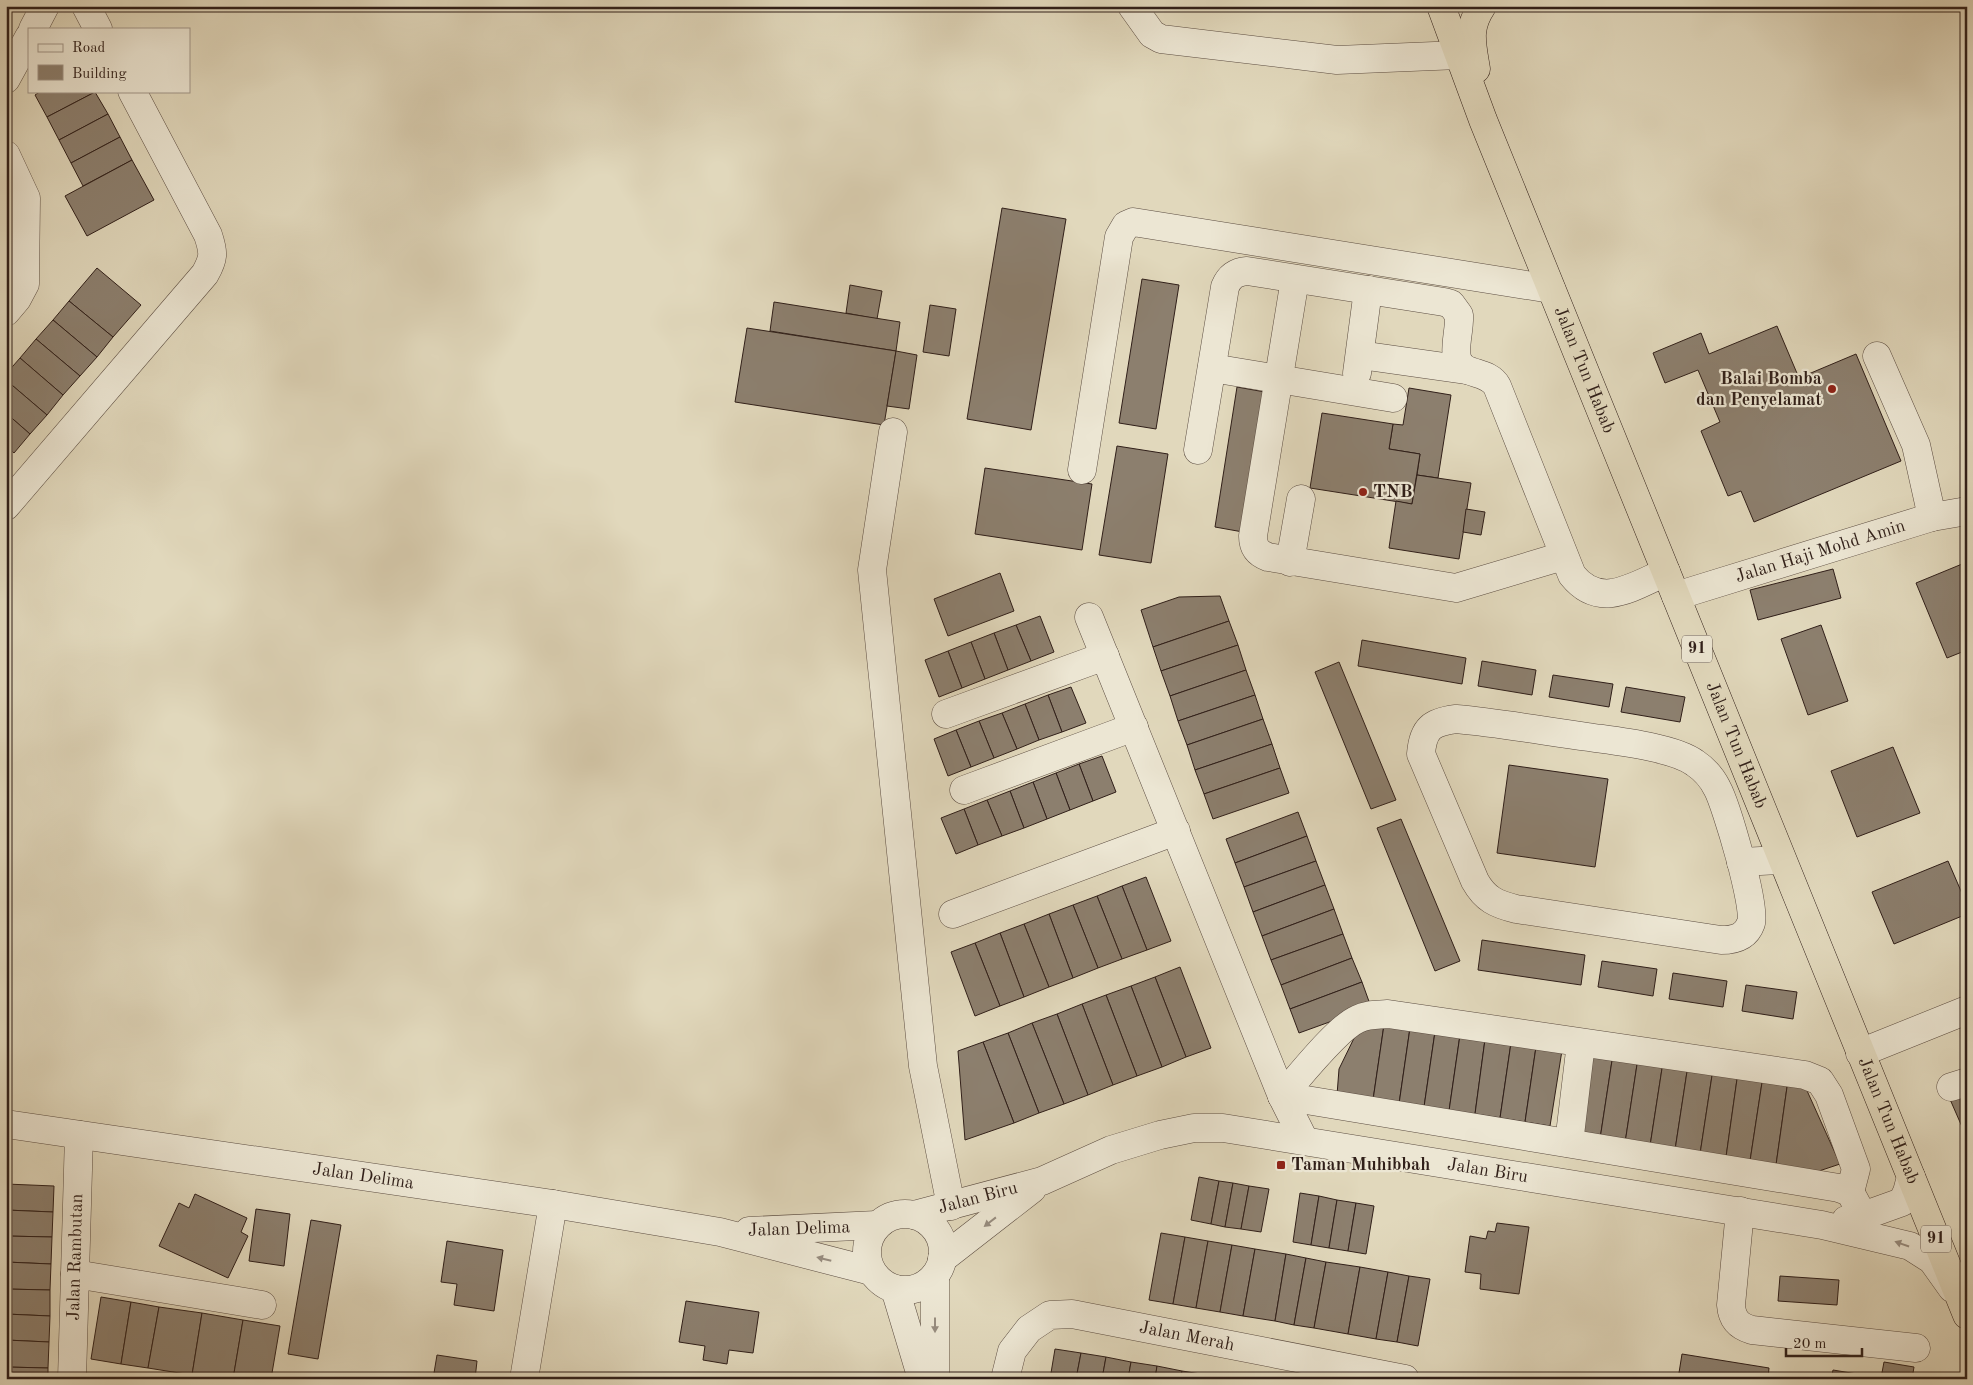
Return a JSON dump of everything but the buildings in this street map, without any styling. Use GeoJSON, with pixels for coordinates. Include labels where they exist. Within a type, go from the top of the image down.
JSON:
{"type":"FeatureCollection","features":[{"type":"Feature","properties":{"kind":"highway","name":"Jalan Tun Habab"},"geometry":{"type":"LineString","coordinates":[[1441,6],[1483,120],[1964,1308]]}},
{"type":"Feature","properties":{"kind":"highway"},"geometry":{"type":"LineString","coordinates":[[1482,6],[1474,18],[1471,33],[1483,120]]}},
{"type":"Feature","properties":{"kind":"street"},"geometry":{"type":"LineString","coordinates":[[34,28],[45,6]]}},
{"type":"Feature","properties":{"kind":"street"},"geometry":{"type":"LineString","coordinates":[[86,6],[97,28]]}},
{"type":"Feature","properties":{"kind":"street"},"geometry":{"type":"LineString","coordinates":[[1132,6],[1152,34],[1162,38],[1337,60],[1459,55]]}},
{"type":"Feature","properties":{"kind":"street"},"geometry":{"type":"LineString","coordinates":[[6,79],[28,39]]}},
{"type":"Feature","properties":{"kind":"street"},"geometry":{"type":"LineString","coordinates":[[6,506],[205,274],[212,262],[213,250],[208,236],[133,92]]}},
{"type":"Feature","properties":{"kind":"street"},"geometry":{"type":"LineString","coordinates":[[6,155],[26,198],[26,207],[25,284],[17,299],[6,312]]}},
{"type":"Feature","properties":{"kind":"street"},"geometry":{"type":"LineString","coordinates":[[1082,470],[1119,237],[1126,225],[1133,222],[1551,289]]}},
{"type":"Feature","properties":{"kind":"street"},"geometry":{"type":"LineString","coordinates":[[1198,450],[1228,280],[1240,272],[1247,271],[1451,304],[1459,315],[1457,359],[1466,370]]}},
{"type":"Feature","properties":{"kind":"street"},"geometry":{"type":"LineString","coordinates":[[1295,279],[1253,543],[1256,550],[1261,555],[1290,562],[1456,588],[1563,556]]}},
{"type":"Feature","properties":{"kind":"street"},"geometry":{"type":"LineString","coordinates":[[1355,392],[1368,290]]}},
{"type":"Feature","properties":{"kind":"street","name":"Jalan Haji Mohd Amin"},"geometry":{"type":"LineString","coordinates":[[1360,355],[1466,370],[1488,376],[1497,386],[1572,575],[1579,584],[1596,594],[1619,593],[1671,584],[1932,517],[1967,511]]}},
{"type":"Feature","properties":{"kind":"street"},"geometry":{"type":"LineString","coordinates":[[1877,356],[1916,445],[1932,517]]}},
{"type":"Feature","properties":{"kind":"street"},"geometry":{"type":"LineString","coordinates":[[1212,368],[1393,398]]}},
{"type":"Feature","properties":{"kind":"street"},"geometry":{"type":"LineString","coordinates":[[893,432],[872,570],[923,1066],[951,1206]]}},
{"type":"Feature","properties":{"kind":"street"},"geometry":{"type":"LineString","coordinates":[[1290,562],[1301,499]]}},
{"type":"Feature","properties":{"kind":"street"},"geometry":{"type":"LineString","coordinates":[[1089,617],[1282,1096],[1304,1140]]}},
{"type":"Feature","properties":{"kind":"street"},"geometry":{"type":"LineString","coordinates":[[946,714],[1105,656]]}},
{"type":"Feature","properties":{"kind":"street"},"geometry":{"type":"LineString","coordinates":[[1456,719],[1634,744],[1693,761],[1706,772],[1717,788],[1742,862],[1752,921],[1746,932],[1736,940],[1721,940],[1500,905],[1490,900],[1481,892],[1474,881],[1421,754],[1422,741],[1428,731],[1440,721],[1456,719]]}},
{"type":"Feature","properties":{"kind":"street"},"geometry":{"type":"LineString","coordinates":[[964,790],[1134,727]]}},
{"type":"Feature","properties":{"kind":"street"},"geometry":{"type":"LineString","coordinates":[[953,914],[1176,831]]}},
{"type":"Feature","properties":{"kind":"street"},"geometry":{"type":"LineString","coordinates":[[1742,862],[1782,860]]}},
{"type":"Feature","properties":{"kind":"street"},"geometry":{"type":"LineString","coordinates":[[1860,1053],[1967,1010]]}},
{"type":"Feature","properties":{"kind":"street"},"geometry":{"type":"LineString","coordinates":[[1282,1096],[1340,1031],[1357,1019],[1372,1015],[1388,1014],[1813,1078],[1820,1081],[1829,1095],[1855,1165],[1856,1204]]}},
{"type":"Feature","properties":{"kind":"street"},"geometry":{"type":"LineString","coordinates":[[1569,1143],[1581,1043]]}},
{"type":"Feature","properties":{"kind":"street"},"geometry":{"type":"LineString","coordinates":[[1282,1096],[1840,1188],[1856,1204]]}},
{"type":"Feature","properties":{"kind":"street","name":"Jalan Delima"},"geometry":{"type":"LineString","coordinates":[[6,1124],[553,1204],[720,1232],[871,1271]]}},
{"type":"Feature","properties":{"kind":"street","name":"Jalan Biru"},"geometry":{"type":"LineString","coordinates":[[914,1215],[1042,1181],[1110,1150],[1160,1134],[1194,1128],[1223,1128],[1822,1225],[1910,1246],[1932,1260],[1964,1308]]}},
{"type":"Feature","properties":{"kind":"street","name":"Jalan Rambutan"},"geometry":{"type":"LineString","coordinates":[[72,1379],[79,1135]]}},
{"type":"Feature","properties":{"kind":"street","name":"Jalan Biru"},"geometry":{"type":"LineString","coordinates":[[1822,1225],[1856,1204],[1902,1202],[1911,1177]]}},
{"type":"Feature","properties":{"kind":"street","name":"Jalan Biru"},"geometry":{"type":"LineString","coordinates":[[938,1268],[1042,1181]]}},
{"type":"Feature","properties":{"kind":"street"},"geometry":{"type":"LineString","coordinates":[[524,1379],[553,1204]]}},
{"type":"Feature","properties":{"kind":"street"},"geometry":{"type":"LineString","coordinates":[[1740,1212],[1731,1305],[1732,1314],[1736,1322],[1752,1330],[1916,1348]]}},
{"type":"Feature","properties":{"kind":"street"},"geometry":{"type":"LineString","coordinates":[[935,1379],[938,1268],[943,1248],[940,1237],[933,1227],[924,1220],[914,1215],[901,1214],[888,1218],[870,1236],[867,1247],[867,1259],[871,1271],[878,1279],[895,1289],[917,1289],[938,1268]]}},
{"type":"Feature","properties":{"kind":"street","name":"Jalan Delima"},"geometry":{"type":"LineString","coordinates":[[720,1232],[878,1226]]}},
{"type":"Feature","properties":{"kind":"street"},"geometry":{"type":"LineString","coordinates":[[75,1274],[262,1305]]}},
{"type":"Feature","properties":{"kind":"street"},"geometry":{"type":"LineString","coordinates":[[895,1289],[922,1379]]}},
{"type":"Feature","properties":{"kind":"street","name":"Jalan Merah"},"geometry":{"type":"LineString","coordinates":[[1005,1379],[1012,1351],[1029,1329],[1050,1315],[1072,1314],[1405,1379]]}},
{"type":"Feature","properties":{"kind":"place","name":"Balai Bomba dan Penyelamat"},"geometry":{"type":"Point","coordinates":[1832,389]}},
{"type":"Feature","properties":{"kind":"place","name":"TNB"},"geometry":{"type":"Point","coordinates":[1363,492]}},
{"type":"Feature","properties":{"kind":"place","name":"Taman Muhibbah"},"geometry":{"type":"Point","coordinates":[1281,1165]}}]}
